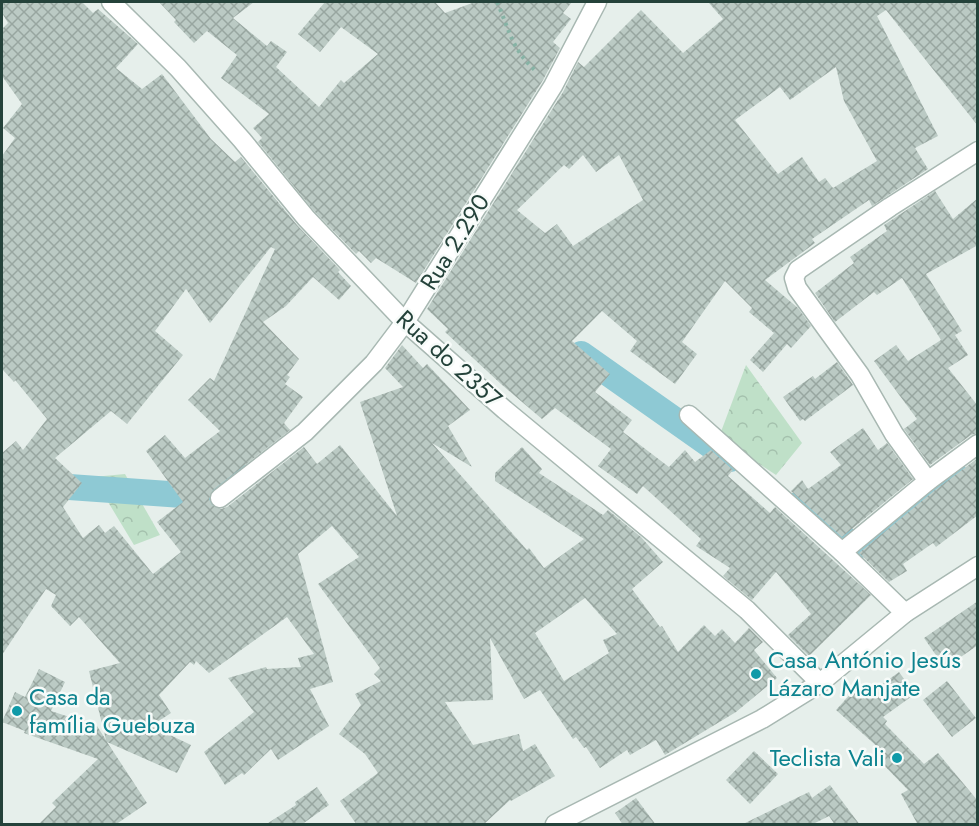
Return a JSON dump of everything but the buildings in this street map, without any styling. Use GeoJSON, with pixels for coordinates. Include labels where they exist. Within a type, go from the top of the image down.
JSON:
{"type":"FeatureCollection","features":[{"type":"Feature","properties":{"kind":"street","name":"Rua do 2357"},"geometry":{"type":"LineString","coordinates":[[111,2],[178,68],[242,140],[306,218],[405,322],[505,410],[747,610],[820,683]]}},
{"type":"Feature","properties":{"kind":"street","name":"Rua 2.290"},"geometry":{"type":"LineString","coordinates":[[220,498],[305,432],[374,363],[405,322],[553,86],[597,2]]}},
{"type":"Feature","properties":{"kind":"street"},"geometry":{"type":"LineString","coordinates":[[928,481],[894,434],[860,375],[797,288],[794,278],[798,270],[890,207],[978,151]]}},
{"type":"Feature","properties":{"kind":"street"},"geometry":{"type":"LineString","coordinates":[[689,415],[842,552],[906,614]]}},
{"type":"Feature","properties":{"kind":"street"},"geometry":{"type":"LineString","coordinates":[[842,552],[928,481],[978,444]]}},
{"type":"Feature","properties":{"kind":"street"},"geometry":{"type":"LineString","coordinates":[[555,825],[762,719],[820,683],[906,614],[978,566]]}},
{"type":"Feature","properties":{"kind":"path"},"geometry":{"type":"LineString","coordinates":[[497,2],[510,40],[523,60],[553,86]]}},
{"type":"Feature","properties":{"kind":"green space"},"geometry":{"type":"Polygon","coordinates":[[[746,365],[802,443],[776,475],[719,437],[746,365]]]}},
{"type":"Feature","properties":{"kind":"green space"},"geometry":{"type":"Polygon","coordinates":[[[125,474],[160,535],[134,545],[93,477],[125,474]]]}},
{"type":"Feature","properties":{"kind":"waterway"},"geometry":{"type":"LineString","coordinates":[[581,354],[730,459]]}},
{"type":"Feature","properties":{"kind":"waterway"},"geometry":{"type":"LineString","coordinates":[[797,505],[856,547],[954,473]]}},
{"type":"Feature","properties":{"kind":"waterway"},"geometry":{"type":"LineString","coordinates":[[2,502],[55,486],[211,497],[239,476]]}},
{"type":"Feature","properties":{"kind":"place","name":"Casa António Jesús Lázaro Manjate"},"geometry":{"type":"Point","coordinates":[756,674]}},
{"type":"Feature","properties":{"kind":"place","name":"Casa da família Guebuza"},"geometry":{"type":"Point","coordinates":[17,711]}},
{"type":"Feature","properties":{"kind":"place","name":"Teclista Vali"},"geometry":{"type":"Point","coordinates":[897,758]}}]}
